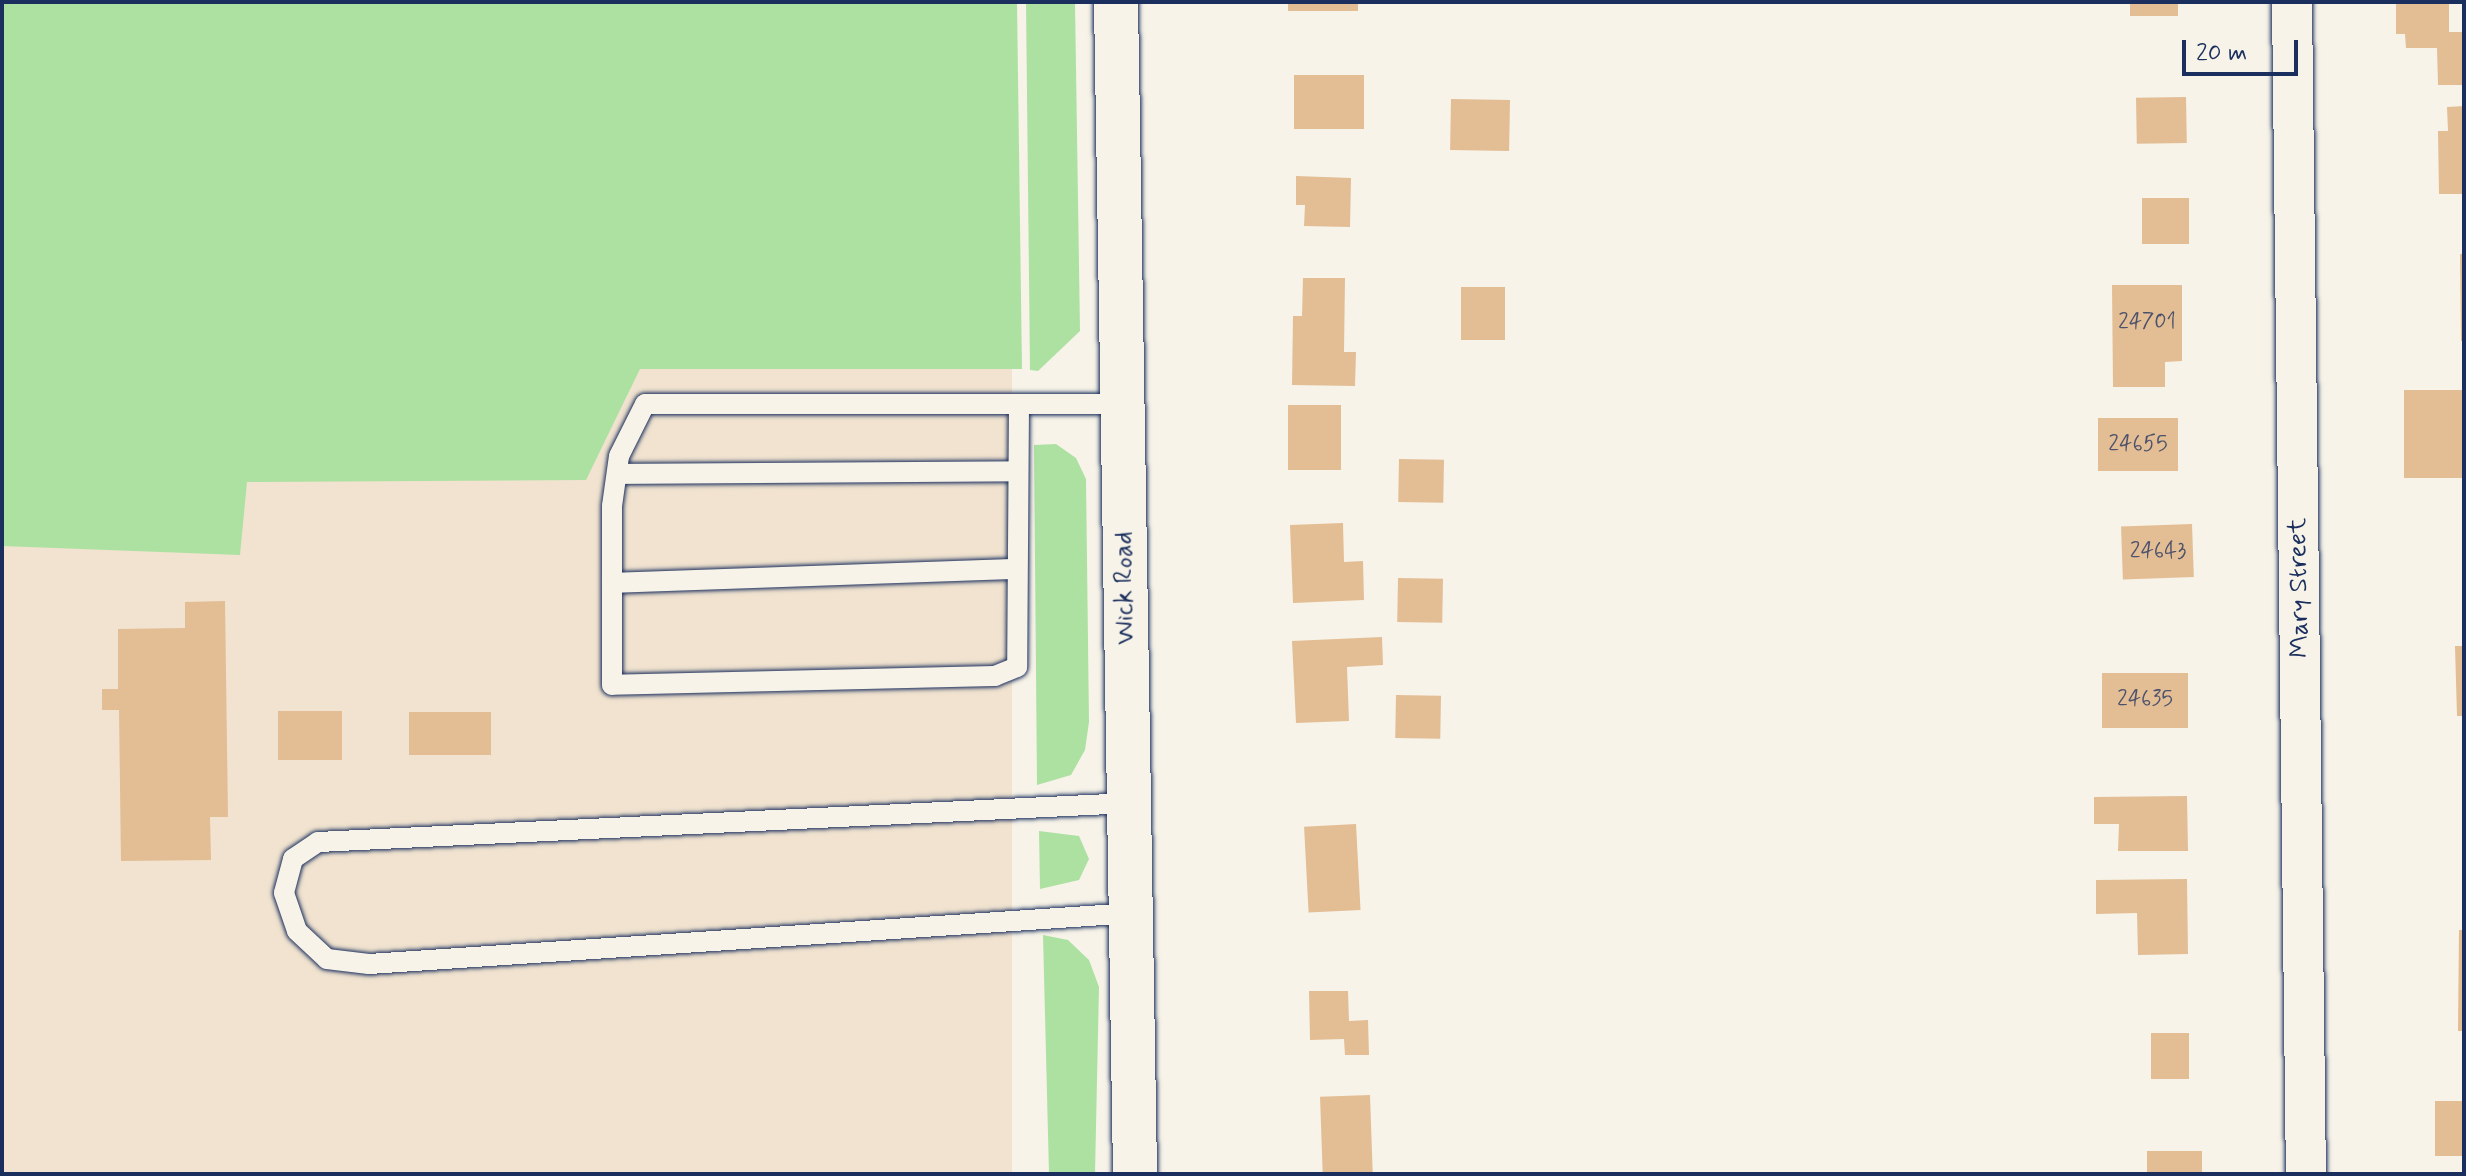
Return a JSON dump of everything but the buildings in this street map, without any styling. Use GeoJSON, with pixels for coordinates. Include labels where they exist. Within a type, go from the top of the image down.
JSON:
{"type":"FeatureCollection","features":[{"type":"Feature","properties":{"kind":"street","name":"Wick Road"},"geometry":{"type":"LineString","coordinates":[[1116,2],[1135,1174]]}},
{"type":"Feature","properties":{"kind":"street","name":"Mary Street"},"geometry":{"type":"LineString","coordinates":[[2292,2],[2306,1174]]}},
{"type":"Feature","properties":{"kind":"lane"},"geometry":{"type":"LineString","coordinates":[[1019,404],[1017,667],[995,676],[612,685],[612,583],[617,474],[645,404],[1019,404],[1123,404]]}},
{"type":"Feature","properties":{"kind":"lane"},"geometry":{"type":"LineString","coordinates":[[617,474],[1018,471]]}},
{"type":"Feature","properties":{"kind":"lane"},"geometry":{"type":"LineString","coordinates":[[612,583],[1017,569]]}},
{"type":"Feature","properties":{"kind":"lane"},"geometry":{"type":"LineString","coordinates":[[1130,803],[318,842],[293,859],[284,893],[297,931],[327,959],[369,964],[1132,913]]}},
{"type":"Feature","properties":{"kind":"shaded area"},"geometry":{"type":"Polygon","coordinates":[[[2,2],[1012,2],[1012,1174],[2,1174],[2,2]]]}},
{"type":"Feature","properties":{"kind":"green space"},"geometry":{"type":"Polygon","coordinates":[[[2,2],[1017,2],[1022,369],[640,369],[586,480],[247,482],[240,555],[2,546],[2,2]]]}},
{"type":"Feature","properties":{"kind":"green space"},"geometry":{"type":"Polygon","coordinates":[[[1026,2],[1075,2],[1080,331],[1038,371],[1030,370],[1026,2]]]}},
{"type":"Feature","properties":{"kind":"green space"},"geometry":{"type":"Polygon","coordinates":[[[1056,444],[1076,458],[1086,479],[1089,722],[1085,750],[1071,775],[1037,785],[1034,445],[1056,444]]]}},
{"type":"Feature","properties":{"kind":"green space"},"geometry":{"type":"Polygon","coordinates":[[[1039,831],[1079,836],[1089,859],[1079,880],[1040,889],[1039,831]]]}},
{"type":"Feature","properties":{"kind":"green space"},"geometry":{"type":"Polygon","coordinates":[[[1043,935],[1068,940],[1089,960],[1099,987],[1095,1174],[1049,1174],[1043,935]]]}}]}
